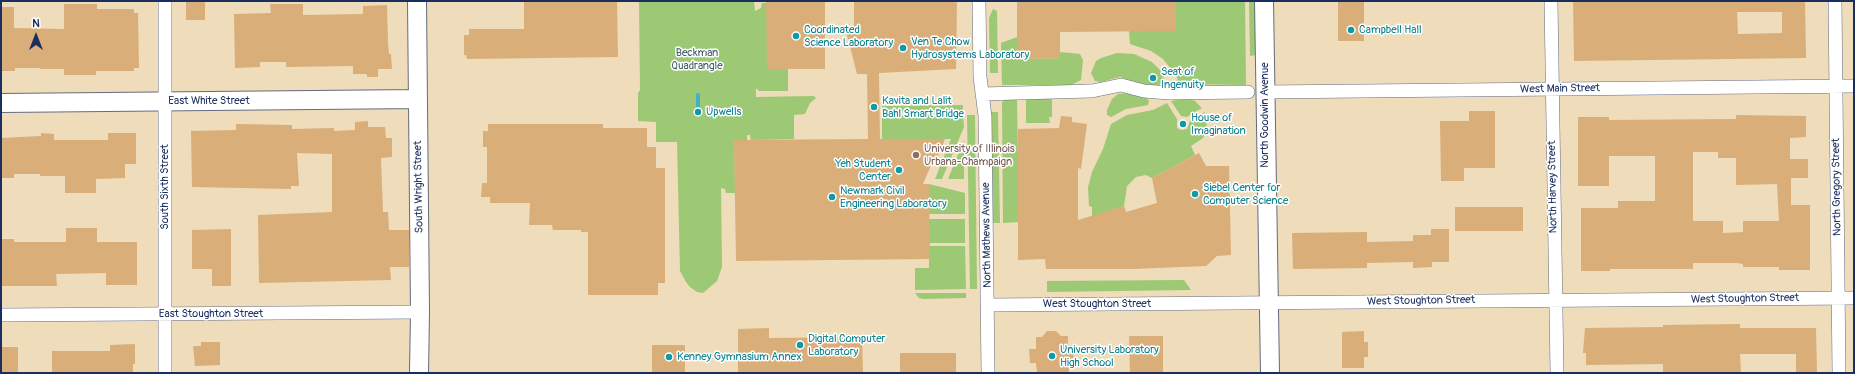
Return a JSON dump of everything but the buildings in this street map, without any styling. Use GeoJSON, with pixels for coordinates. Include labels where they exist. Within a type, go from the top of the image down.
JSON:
{"type":"FeatureCollection","features":[{"type":"Feature","properties":{"kind":"street","name":"South Sixth Street"},"geometry":{"type":"LineString","coordinates":[[164,1],[165,373]]}},
{"type":"Feature","properties":{"kind":"street","name":"South Wright Street"},"geometry":{"type":"LineString","coordinates":[[417,1],[420,312],[418,373]]}},
{"type":"Feature","properties":{"kind":"street","name":"North Mathews Avenue"},"geometry":{"type":"LineString","coordinates":[[979,1],[980,78],[986,116],[988,373]]}},
{"type":"Feature","properties":{"kind":"street","name":"North Goodwin Avenue"},"geometry":{"type":"LineString","coordinates":[[1264,1],[1257,92],[1270,373]]}},
{"type":"Feature","properties":{"kind":"street","name":"North Harvey Street"},"geometry":{"type":"LineString","coordinates":[[1550,1],[1557,373]]}},
{"type":"Feature","properties":{"kind":"street","name":"North Gregory Street"},"geometry":{"type":"LineString","coordinates":[[1836,1],[1839,373]]}},
{"type":"Feature","properties":{"kind":"street","name":"West Main Street"},"geometry":{"type":"LineString","coordinates":[[982,94],[1092,91],[1121,85],[1144,91],[1169,93],[1854,86]]}},
{"type":"Feature","properties":{"kind":"street","name":"East White Street"},"geometry":{"type":"LineString","coordinates":[[1,103],[418,99]]}},
{"type":"Feature","properties":{"kind":"street","name":"West Stoughton Street"},"geometry":{"type":"LineString","coordinates":[[988,305],[1268,304],[1854,298]]}},
{"type":"Feature","properties":{"kind":"street","name":"East Stoughton Street"},"geometry":{"type":"LineString","coordinates":[[1,315],[420,312]]}},
{"type":"Feature","properties":{"kind":"green space","name":"Beckman Quadrangle"},"geometry":{"type":"Polygon","coordinates":[[[639,1],[754,1],[755,11],[761,8],[762,3],[767,3],[767,69],[788,69],[788,91],[759,91],[756,88],[756,97],[814,96],[816,98],[810,103],[805,114],[794,115],[794,139],[751,140],[750,135],[747,135],[747,140],[734,140],[735,193],[726,193],[725,189],[721,188],[722,267],[717,281],[703,293],[697,292],[690,287],[680,271],[677,142],[656,142],[656,122],[638,121],[638,93],[640,90],[639,1]]]}},
{"type":"Feature","properties":{"kind":"green space"},"geometry":{"type":"Polygon","coordinates":[[[1176,1],[1245,1],[1246,85],[1181,84],[1176,75],[1163,59],[1151,51],[1130,44],[1129,31],[1176,31],[1176,1]]]}},
{"type":"Feature","properties":{"kind":"green space"},"geometry":{"type":"Polygon","coordinates":[[[1249,1],[1255,1],[1256,55],[1250,56],[1249,1]]]}},
{"type":"Feature","properties":{"kind":"green space"},"geometry":{"type":"Polygon","coordinates":[[[993,9],[997,11],[998,73],[990,73],[989,18],[993,9]]]}},
{"type":"Feature","properties":{"kind":"green space"},"geometry":{"type":"Polygon","coordinates":[[[1017,37],[1017,59],[1060,58],[1060,52],[1080,54],[1083,60],[1081,80],[1071,85],[1002,85],[1001,43],[1017,37]]]}},
{"type":"Feature","properties":{"kind":"green space"},"geometry":{"type":"Polygon","coordinates":[[[1117,53],[1134,54],[1152,62],[1163,73],[1164,82],[1156,87],[1137,83],[1120,77],[1101,82],[1095,81],[1091,73],[1096,61],[1117,53]]]}},
{"type":"Feature","properties":{"kind":"green space"},"geometry":{"type":"Polygon","coordinates":[[[1128,93],[1145,96],[1149,101],[1148,105],[1126,109],[1111,117],[1107,115],[1107,110],[1112,99],[1118,94],[1128,93]]]}},
{"type":"Feature","properties":{"kind":"green space"},"geometry":{"type":"Polygon","coordinates":[[[1052,98],[1052,117],[1049,117],[1050,123],[1026,123],[1026,100],[1052,98]]]}},
{"type":"Feature","properties":{"kind":"green space"},"geometry":{"type":"Polygon","coordinates":[[[1187,98],[1195,101],[1202,108],[1187,117],[1181,116],[1171,101],[1187,98]]]}},
{"type":"Feature","properties":{"kind":"green space"},"geometry":{"type":"Polygon","coordinates":[[[1004,100],[1017,100],[1019,222],[1003,223],[1002,102],[1004,100]]]}},
{"type":"Feature","properties":{"kind":"green space"},"geometry":{"type":"Polygon","coordinates":[[[1167,103],[1177,119],[1177,128],[1181,130],[1187,129],[1190,121],[1205,112],[1207,129],[1203,138],[1191,146],[1195,155],[1152,178],[1146,175],[1136,177],[1127,186],[1124,206],[1092,217],[1092,207],[1089,206],[1088,187],[1092,172],[1103,149],[1111,124],[1127,115],[1153,110],[1167,103]]]}},
{"type":"Feature","properties":{"kind":"green space"},"geometry":{"type":"Polygon","coordinates":[[[963,105],[963,111],[882,111],[882,106],[963,105]]]}},
{"type":"Feature","properties":{"kind":"green space"},"geometry":{"type":"Polygon","coordinates":[[[990,112],[998,112],[1000,223],[992,223],[990,112]]]}},
{"type":"Feature","properties":{"kind":"green space"},"geometry":{"type":"Polygon","coordinates":[[[882,115],[963,115],[964,127],[942,179],[935,179],[951,139],[882,139],[882,115]]]}},
{"type":"Feature","properties":{"kind":"green space"},"geometry":{"type":"Polygon","coordinates":[[[967,115],[975,115],[977,289],[970,289],[967,115]]]}},
{"type":"Feature","properties":{"kind":"green space"},"geometry":{"type":"Polygon","coordinates":[[[964,140],[964,179],[948,179],[964,140]]]}},
{"type":"Feature","properties":{"kind":"green space"},"geometry":{"type":"Polygon","coordinates":[[[929,184],[965,193],[965,214],[929,214],[929,184]]]}},
{"type":"Feature","properties":{"kind":"green space"},"geometry":{"type":"Polygon","coordinates":[[[929,219],[965,219],[965,243],[929,243],[929,219]]]}},
{"type":"Feature","properties":{"kind":"green space"},"geometry":{"type":"Polygon","coordinates":[[[929,246],[965,246],[966,289],[915,290],[915,268],[929,268],[929,246]]]}},
{"type":"Feature","properties":{"kind":"green space"},"geometry":{"type":"Polygon","coordinates":[[[1184,280],[1191,290],[1047,292],[1047,281],[1184,280]]]}},
{"type":"Feature","properties":{"kind":"green space"},"geometry":{"type":"Polygon","coordinates":[[[915,293],[966,293],[966,298],[923,299],[919,298],[915,293]]]}},
{"type":"Feature","properties":{"kind":"waterway"},"geometry":{"type":"LineString","coordinates":[[698,95],[698,107]]}},
{"type":"Feature","properties":{"kind":"place","name":"Campbell Hall"},"geometry":{"type":"Point","coordinates":[1351,30]}},
{"type":"Feature","properties":{"kind":"place","name":"Coordinated Science Laboratory"},"geometry":{"type":"Point","coordinates":[796,36]}},
{"type":"Feature","properties":{"kind":"place","name":"Ven Te Chow Hydrosystems Laboratory"},"geometry":{"type":"Point","coordinates":[903,48]}},
{"type":"Feature","properties":{"kind":"place","name":"Seat of Ingenuity"},"geometry":{"type":"Point","coordinates":[1153,78]}},
{"type":"Feature","properties":{"kind":"place","name":"Kavita and Lalit Bahl Smart Bridge"},"geometry":{"type":"Point","coordinates":[874,107]}},
{"type":"Feature","properties":{"kind":"place","name":"Upwells"},"geometry":{"type":"Point","coordinates":[698,112]}},
{"type":"Feature","properties":{"kind":"place","name":"House of Imagination"},"geometry":{"type":"Point","coordinates":[1183,124]}},
{"type":"Feature","properties":{"kind":"place","name":"University of Illinois Urbana-Champaign"},"geometry":{"type":"Point","coordinates":[916,155]}},
{"type":"Feature","properties":{"kind":"place","name":"Yeh Student Center"},"geometry":{"type":"Point","coordinates":[899,170]}},
{"type":"Feature","properties":{"kind":"place","name":"Siebel Center for Computer Science"},"geometry":{"type":"Point","coordinates":[1195,194]}},
{"type":"Feature","properties":{"kind":"place","name":"Newmark Civil Engineering Laboratory"},"geometry":{"type":"Point","coordinates":[832,197]}},
{"type":"Feature","properties":{"kind":"place","name":"Digital Computer Laboratory"},"geometry":{"type":"Point","coordinates":[800,345]}},
{"type":"Feature","properties":{"kind":"place","name":"University Laboratory High School"},"geometry":{"type":"Point","coordinates":[1052,356]}},
{"type":"Feature","properties":{"kind":"place","name":"Kenney Gymnasium Annex"},"geometry":{"type":"Point","coordinates":[669,357]}}]}
